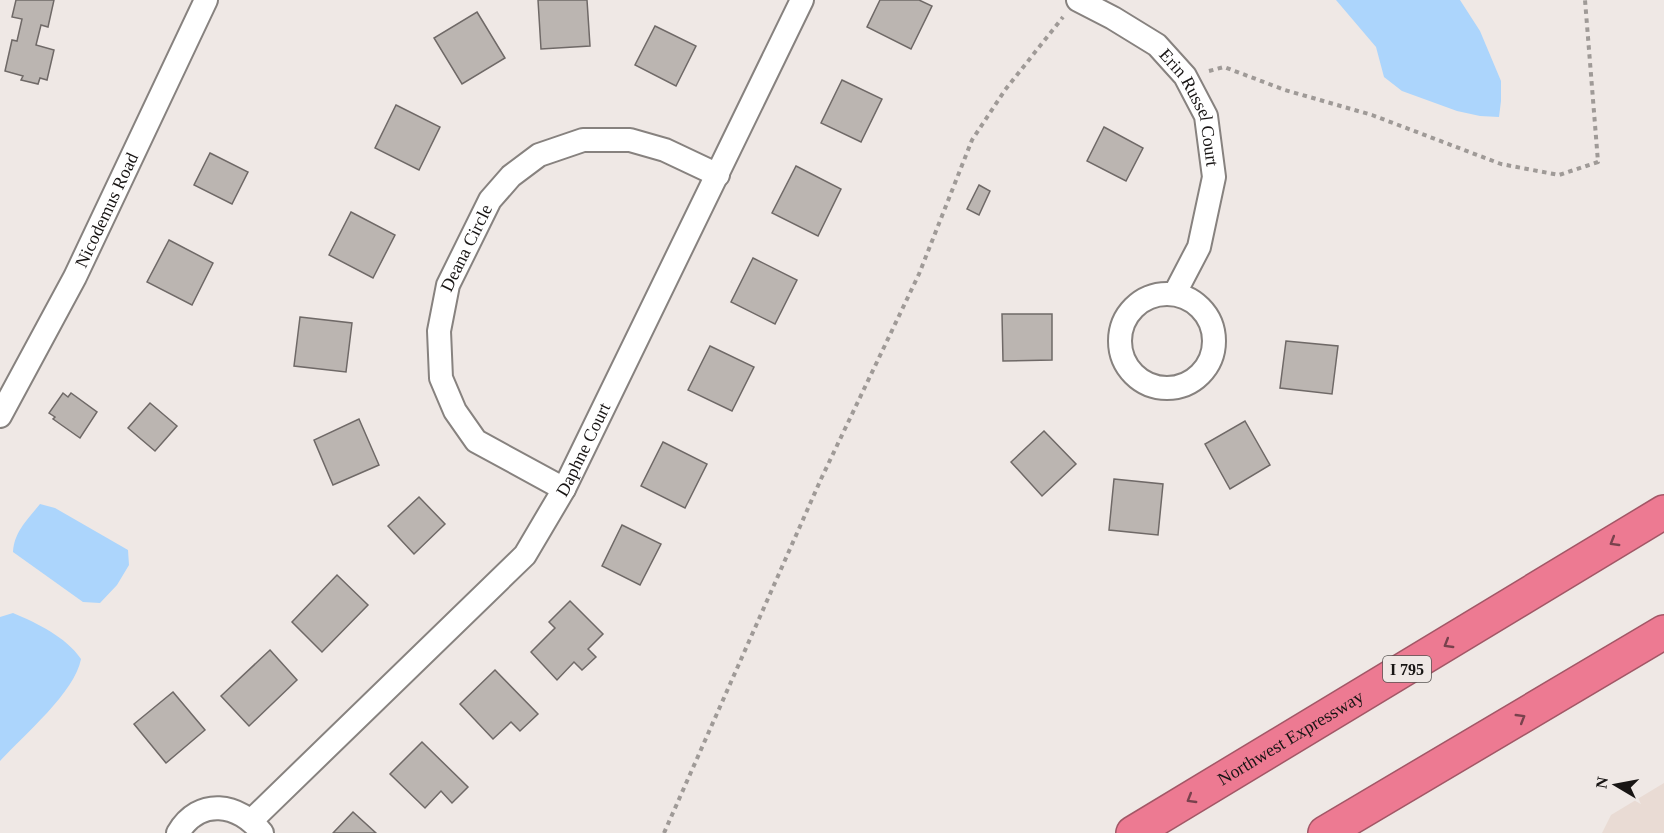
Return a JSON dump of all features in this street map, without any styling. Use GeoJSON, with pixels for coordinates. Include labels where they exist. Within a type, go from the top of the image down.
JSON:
{"type":"FeatureCollection","features":[{"type":"Feature","properties":{"kind":"highway","name":"Northwest Expressway"},"geometry":{"type":"LineString","coordinates":[[1137,830],[1664,512]]}},
{"type":"Feature","properties":{"kind":"highway"},"geometry":{"type":"LineString","coordinates":[[1325,833],[1664,632]]}},
{"type":"Feature","properties":{"kind":"highway"},"geometry":{"type":"LineString","coordinates":[[1340,833],[1482,742]]}},
{"type":"Feature","properties":{"kind":"street","name":"Nicodemus Road"},"geometry":{"type":"LineString","coordinates":[[0,416],[75,278],[206,0]]}},
{"type":"Feature","properties":{"kind":"street","name":"Daphne Court"},"geometry":{"type":"LineString","coordinates":[[178,833],[183,825],[196,814],[222,808],[238,811],[257,827],[525,555],[564,489],[802,0]]}},
{"type":"Feature","properties":{"kind":"street","name":"Erin Russel Court"},"geometry":{"type":"LineString","coordinates":[[1073,4],[1113,18],[1157,45],[1185,76],[1206,116],[1214,177],[1199,247],[1175,293]]}},
{"type":"Feature","properties":{"kind":"street","name":"Deana Circle"},"geometry":{"type":"LineString","coordinates":[[564,489],[476,441],[455,411],[441,378],[439,331],[448,285],[490,200],[511,176],[539,155],[583,140],[630,140],[665,150],[718,175]]}},
{"type":"Feature","properties":{"kind":"street"},"geometry":{"type":"LineString","coordinates":[[1175,293],[1197,304],[1212,324],[1214,349],[1203,371],[1183,386],[1158,388],[1136,377],[1126,364],[1122,357],[1120,332],[1130,310],[1150,296],[1175,293]]}},
{"type":"Feature","properties":{"kind":"path"},"geometry":{"type":"LineString","coordinates":[[1185,76],[1224,67],[1284,90],[1372,115],[1501,164],[1559,175],[1598,162],[1585,0]]}},
{"type":"Feature","properties":{"kind":"path"},"geometry":{"type":"LineString","coordinates":[[664,833],[821,479],[919,274],[972,140],[1005,90],[1073,4]]}},
{"type":"Feature","properties":{"kind":"shaded area"},"geometry":{"type":"Polygon","coordinates":[[[1664,783],[1664,833],[1602,833],[1611,815],[1664,783]]]}},
{"type":"Feature","properties":{"kind":"water"},"geometry":{"type":"Polygon","coordinates":[[[1336,0],[1460,0],[1480,31],[1501,81],[1499,117],[1457,111],[1402,91],[1384,77],[1376,47],[1336,0]]]}},
{"type":"Feature","properties":{"kind":"water"},"geometry":{"type":"Polygon","coordinates":[[[40,504],[55,508],[128,550],[129,565],[117,585],[100,603],[83,602],[13,552],[19,532],[40,504]]]}},
{"type":"Feature","properties":{"kind":"water"},"geometry":{"type":"Polygon","coordinates":[[[13,613],[59,637],[81,659],[77,672],[59,699],[0,761],[0,617],[13,613]]]}},
{"type":"Feature","properties":{"kind":"building"},"geometry":{"type":"Polygon","coordinates":[[[16,0],[54,0],[48,27],[41,25],[36,45],[54,50],[47,80],[40,78],[38,84],[21,80],[23,76],[5,71],[12,40],[17,41],[22,19],[12,17],[16,0]]]}},
{"type":"Feature","properties":{"kind":"building"},"geometry":{"type":"Polygon","coordinates":[[[538,0],[587,0],[590,46],[541,49],[538,0]]]}},
{"type":"Feature","properties":{"kind":"building"},"geometry":{"type":"Polygon","coordinates":[[[880,0],[919,0],[932,6],[911,49],[867,27],[880,0]]]}},
{"type":"Feature","properties":{"kind":"building"},"geometry":{"type":"Polygon","coordinates":[[[477,12],[505,58],[462,84],[434,38],[477,12]]]}},
{"type":"Feature","properties":{"kind":"building"},"geometry":{"type":"Polygon","coordinates":[[[655,26],[696,46],[676,86],[635,65],[655,26]]]}},
{"type":"Feature","properties":{"kind":"building"},"geometry":{"type":"Polygon","coordinates":[[[842,80],[882,99],[861,142],[821,123],[842,80]]]}},
{"type":"Feature","properties":{"kind":"building"},"geometry":{"type":"Polygon","coordinates":[[[396,105],[440,127],[419,170],[375,148],[396,105]]]}},
{"type":"Feature","properties":{"kind":"building"},"geometry":{"type":"Polygon","coordinates":[[[1104,127],[1143,148],[1126,181],[1087,161],[1104,127]]]}},
{"type":"Feature","properties":{"kind":"building"},"geometry":{"type":"Polygon","coordinates":[[[210,153],[248,172],[232,204],[194,185],[210,153]]]}},
{"type":"Feature","properties":{"kind":"building"},"geometry":{"type":"Polygon","coordinates":[[[796,166],[841,189],[818,236],[772,213],[796,166]]]}},
{"type":"Feature","properties":{"kind":"building"},"geometry":{"type":"Polygon","coordinates":[[[979,185],[990,191],[979,215],[967,209],[979,185]]]}},
{"type":"Feature","properties":{"kind":"building"},"geometry":{"type":"Polygon","coordinates":[[[351,212],[395,235],[373,278],[329,255],[351,212]]]}},
{"type":"Feature","properties":{"kind":"building"},"geometry":{"type":"Polygon","coordinates":[[[169,240],[213,263],[192,305],[147,282],[169,240]]]}},
{"type":"Feature","properties":{"kind":"building"},"geometry":{"type":"Polygon","coordinates":[[[753,258],[797,280],[775,324],[731,302],[753,258]]]}},
{"type":"Feature","properties":{"kind":"building"},"geometry":{"type":"Polygon","coordinates":[[[1002,314],[1052,314],[1052,360],[1003,361],[1002,314]]]}},
{"type":"Feature","properties":{"kind":"building"},"geometry":{"type":"Polygon","coordinates":[[[300,317],[352,323],[346,372],[294,366],[300,317]]]}},
{"type":"Feature","properties":{"kind":"building"},"geometry":{"type":"Polygon","coordinates":[[[1286,341],[1338,346],[1332,394],[1280,388],[1286,341]]]}},
{"type":"Feature","properties":{"kind":"building"},"geometry":{"type":"Polygon","coordinates":[[[710,346],[754,367],[732,411],[688,390],[710,346]]]}},
{"type":"Feature","properties":{"kind":"building"},"geometry":{"type":"Polygon","coordinates":[[[63,393],[68,397],[71,393],[97,412],[80,438],[53,419],[55,417],[49,413],[63,393]]]}},
{"type":"Feature","properties":{"kind":"building"},"geometry":{"type":"Polygon","coordinates":[[[150,403],[177,426],[155,451],[128,428],[150,403]]]}},
{"type":"Feature","properties":{"kind":"building"},"geometry":{"type":"Polygon","coordinates":[[[359,419],[379,465],[333,485],[314,440],[359,419]]]}},
{"type":"Feature","properties":{"kind":"building"},"geometry":{"type":"Polygon","coordinates":[[[1245,421],[1270,465],[1230,489],[1205,444],[1245,421]]]}},
{"type":"Feature","properties":{"kind":"building"},"geometry":{"type":"Polygon","coordinates":[[[1044,431],[1076,464],[1042,496],[1011,462],[1044,431]]]}},
{"type":"Feature","properties":{"kind":"building"},"geometry":{"type":"Polygon","coordinates":[[[663,442],[707,464],[685,508],[641,486],[663,442]]]}},
{"type":"Feature","properties":{"kind":"building"},"geometry":{"type":"Polygon","coordinates":[[[1114,479],[1163,484],[1158,535],[1109,530],[1114,479]]]}},
{"type":"Feature","properties":{"kind":"building"},"geometry":{"type":"Polygon","coordinates":[[[419,497],[445,524],[414,554],[388,526],[419,497]]]}},
{"type":"Feature","properties":{"kind":"building"},"geometry":{"type":"Polygon","coordinates":[[[622,525],[661,544],[640,585],[602,566],[622,525]]]}},
{"type":"Feature","properties":{"kind":"building"},"geometry":{"type":"Polygon","coordinates":[[[337,575],[368,605],[322,652],[292,622],[337,575]]]}},
{"type":"Feature","properties":{"kind":"building"},"geometry":{"type":"Polygon","coordinates":[[[570,601],[603,634],[588,649],[596,657],[582,670],[574,662],[557,680],[531,652],[555,628],[549,622],[570,601]]]}},
{"type":"Feature","properties":{"kind":"building"},"geometry":{"type":"Polygon","coordinates":[[[270,650],[297,680],[249,726],[221,696],[270,650]]]}},
{"type":"Feature","properties":{"kind":"building"},"geometry":{"type":"Polygon","coordinates":[[[495,670],[538,714],[520,731],[511,722],[493,739],[460,704],[495,670]]]}},
{"type":"Feature","properties":{"kind":"building"},"geometry":{"type":"Polygon","coordinates":[[[173,692],[205,730],[166,763],[134,724],[173,692]]]}},
{"type":"Feature","properties":{"kind":"building"},"geometry":{"type":"Polygon","coordinates":[[[422,742],[468,787],[452,803],[441,791],[425,808],[390,774],[422,742]]]}},
{"type":"Feature","properties":{"kind":"building"},"geometry":{"type":"Polygon","coordinates":[[[353,812],[376,833],[333,833],[353,812]]]}}]}
